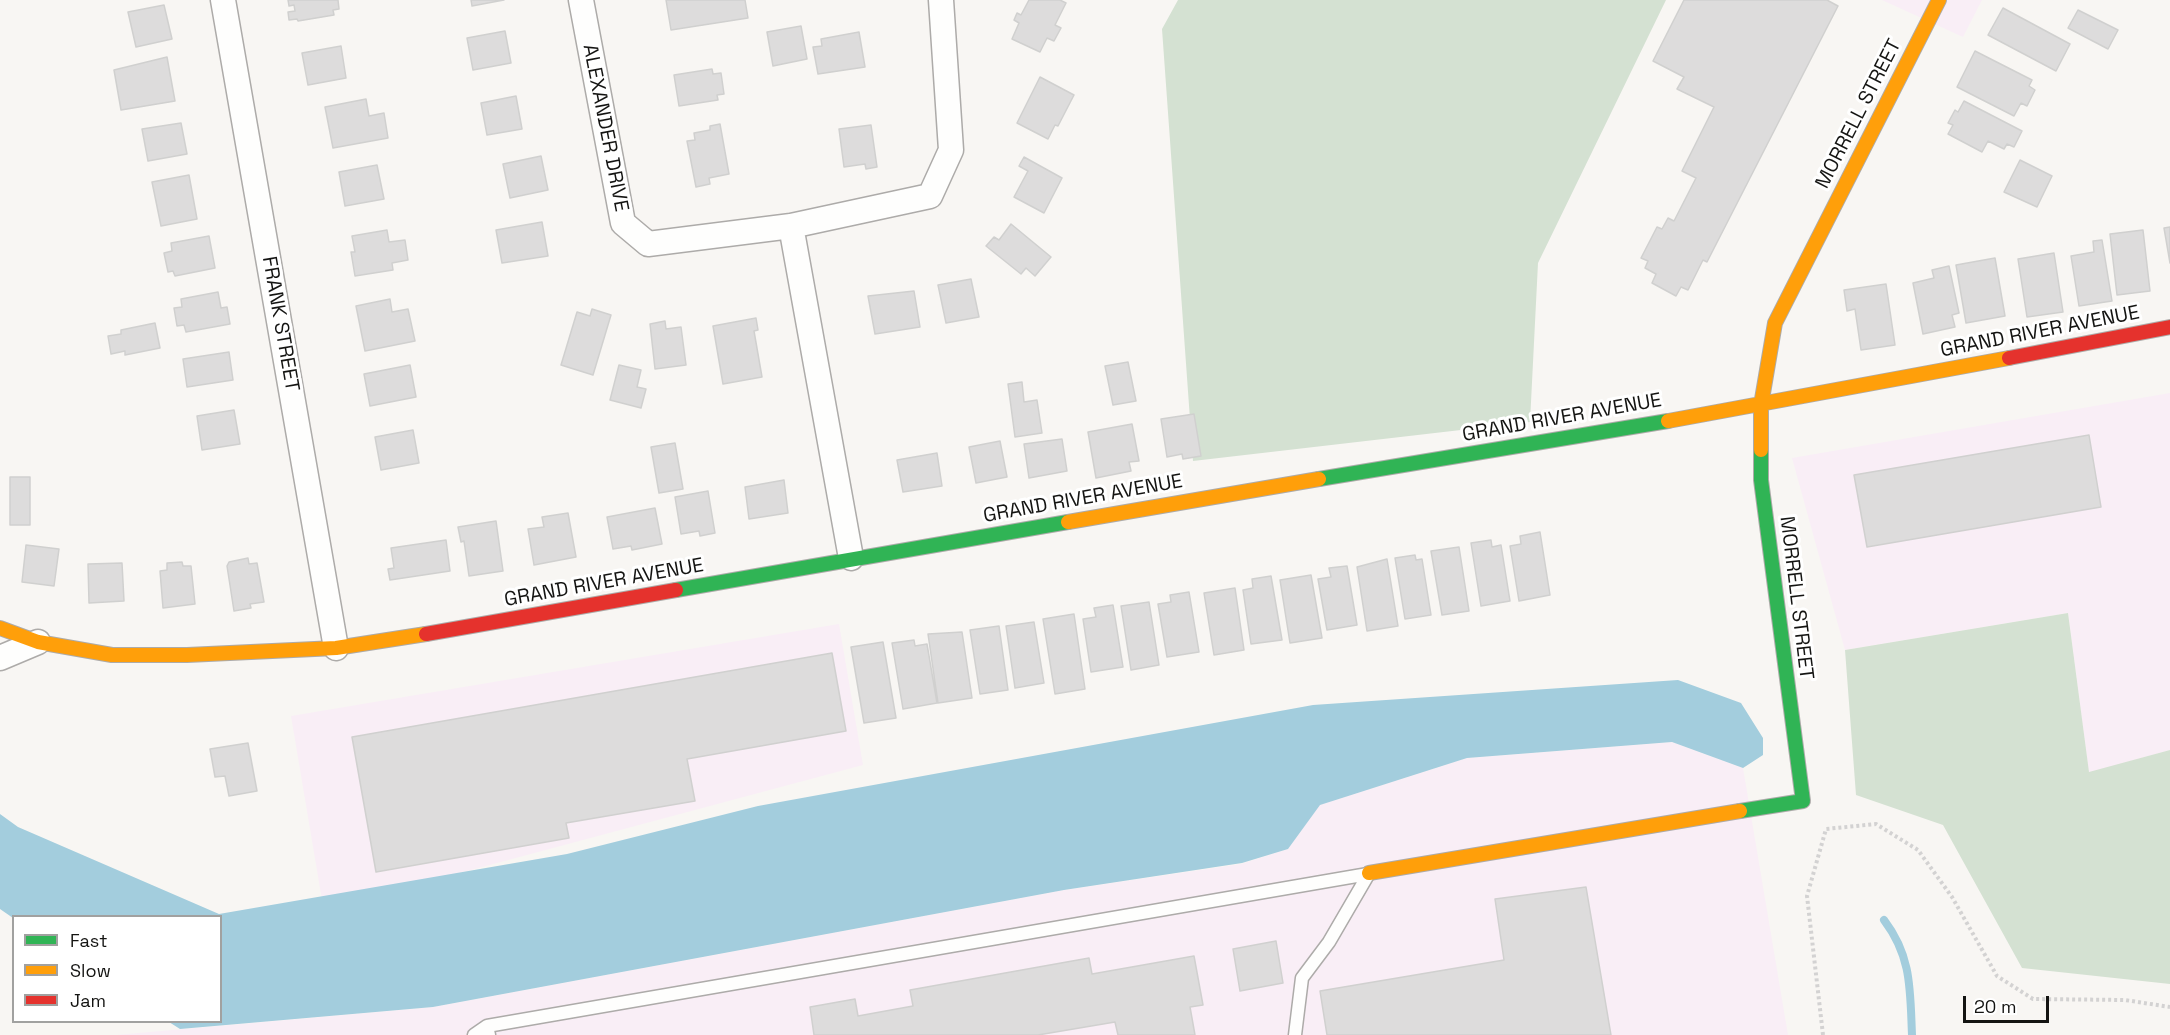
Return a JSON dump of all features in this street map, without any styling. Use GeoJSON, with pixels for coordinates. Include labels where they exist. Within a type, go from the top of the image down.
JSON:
{"type":"FeatureCollection","features":[{"type":"Feature","properties":{"kind":"street","name":"FRANK STREET"},"geometry":{"type":"LineString","coordinates":[[223,0],[336,648]]}},
{"type":"Feature","properties":{"kind":"street","name":"ALEXANDER DRIVE"},"geometry":{"type":"LineString","coordinates":[[581,0],[623,223],[648,244],[791,226],[930,196],[951,150],[941,0]]}},
{"type":"Feature","properties":{"kind":"street","name":"MORRELL STREET"},"geometry":{"type":"LineString","coordinates":[[1369,873],[1803,801],[1761,480],[1761,405],[1775,323],[1939,0]]}},
{"type":"Feature","properties":{"kind":"street"},"geometry":{"type":"LineString","coordinates":[[791,226],[851,558]]}},
{"type":"Feature","properties":{"kind":"street","name":"GRAND RIVER AVENUE"},"geometry":{"type":"LineString","coordinates":[[0,627],[38,642],[112,655],[187,655],[336,648],[532,617],[851,558],[1761,405],[2170,327]]}},
{"type":"Feature","properties":{"kind":"street"},"geometry":{"type":"LineString","coordinates":[[0,658],[38,642]]}},
{"type":"Feature","properties":{"kind":"lane"},"geometry":{"type":"LineString","coordinates":[[474,1035],[488,1030],[1369,873]]}},
{"type":"Feature","properties":{"kind":"lane"},"geometry":{"type":"LineString","coordinates":[[1295,1035],[1302,978],[1329,942],[1369,873]]}},
{"type":"Feature","properties":{"kind":"path"},"geometry":{"type":"LineString","coordinates":[[1823,1035],[1807,896],[1826,829],[1876,824],[1918,850],[1952,897],[1997,976],[2033,999],[2126,1000],[2170,1007]]}},
{"type":"Feature","properties":{"kind":"shaded area"},"geometry":{"type":"Polygon","coordinates":[[[1882,0],[1982,0],[1963,37],[1882,0]]]}},
{"type":"Feature","properties":{"kind":"shaded area"},"geometry":{"type":"Polygon","coordinates":[[[2170,393],[2170,750],[2089,773],[2068,613],[1845,650],[1792,458],[2170,393]]]}},
{"type":"Feature","properties":{"kind":"shaded area"},"geometry":{"type":"Polygon","coordinates":[[[839,624],[863,765],[441,878],[323,906],[291,716],[839,624]]]}},
{"type":"Feature","properties":{"kind":"shaded area"},"geometry":{"type":"Polygon","coordinates":[[[1672,742],[1743,768],[1788,1035],[116,1035],[433,1007],[1064,890],[1241,864],[1288,849],[1319,805],[1467,758],[1672,742]]]}},
{"type":"Feature","properties":{"kind":"green space"},"geometry":{"type":"Polygon","coordinates":[[[1178,0],[1666,0],[1538,263],[1530,422],[1193,461],[1162,29],[1178,0]]]}},
{"type":"Feature","properties":{"kind":"green space"},"geometry":{"type":"Polygon","coordinates":[[[2068,613],[2089,772],[2170,750],[2170,984],[2022,968],[1943,825],[1856,795],[1845,650],[2068,613]]]}},
{"type":"Feature","properties":{"kind":"water"},"geometry":{"type":"Polygon","coordinates":[[[1678,680],[1741,703],[1763,738],[1763,755],[1743,768],[1672,742],[1467,758],[1320,805],[1288,849],[1242,863],[1064,890],[433,1007],[180,1029],[171,1023],[222,1023],[222,915],[12,915],[12,917],[0,909],[0,814],[18,827],[219,914],[567,854],[758,806],[1313,705],[1678,680]]]}},
{"type":"Feature","properties":{"kind":"building"},"geometry":{"type":"Polygon","coordinates":[[[288,0],[338,0],[339,9],[333,10],[334,15],[298,21],[297,19],[289,20],[288,12],[295,11],[294,5],[289,6],[288,0]]]}},
{"type":"Feature","properties":{"kind":"building"},"geometry":{"type":"Polygon","coordinates":[[[471,0],[504,0],[472,6],[471,0]]]}},
{"type":"Feature","properties":{"kind":"building"},"geometry":{"type":"Polygon","coordinates":[[[666,0],[745,0],[748,18],[671,30],[666,0]]]}},
{"type":"Feature","properties":{"kind":"building"},"geometry":{"type":"Polygon","coordinates":[[[1029,0],[1060,0],[1066,3],[1055,25],[1061,28],[1054,41],[1047,38],[1040,52],[1012,39],[1019,23],[1014,20],[1017,13],[1021,15],[1029,0]]]}},
{"type":"Feature","properties":{"kind":"building"},"geometry":{"type":"Polygon","coordinates":[[[1684,0],[1827,0],[1838,6],[1707,262],[1703,260],[1688,290],[1681,287],[1676,296],[1652,283],[1656,274],[1645,268],[1648,261],[1641,258],[1657,227],[1662,229],[1668,218],[1674,221],[1696,178],[1682,171],[1714,107],[1677,89],[1684,77],[1653,61],[1684,0]]]}},
{"type":"Feature","properties":{"kind":"building"},"geometry":{"type":"Polygon","coordinates":[[[164,5],[172,39],[136,47],[128,12],[164,5]]]}},
{"type":"Feature","properties":{"kind":"building"},"geometry":{"type":"Polygon","coordinates":[[[2003,8],[2070,44],[2056,71],[1988,35],[2003,8]]]}},
{"type":"Feature","properties":{"kind":"building"},"geometry":{"type":"Polygon","coordinates":[[[2078,10],[2118,30],[2108,49],[2068,28],[2078,10]]]}},
{"type":"Feature","properties":{"kind":"building"},"geometry":{"type":"Polygon","coordinates":[[[801,26],[807,59],[773,66],[767,32],[801,26]]]}},
{"type":"Feature","properties":{"kind":"building"},"geometry":{"type":"Polygon","coordinates":[[[505,31],[511,63],[473,70],[467,38],[505,31]]]}},
{"type":"Feature","properties":{"kind":"building"},"geometry":{"type":"Polygon","coordinates":[[[859,32],[865,67],[818,74],[813,47],[822,46],[821,39],[859,32]]]}},
{"type":"Feature","properties":{"kind":"building"},"geometry":{"type":"Polygon","coordinates":[[[341,46],[346,78],[308,85],[302,53],[341,46]]]}},
{"type":"Feature","properties":{"kind":"building"},"geometry":{"type":"Polygon","coordinates":[[[1975,51],[2032,80],[2029,86],[2035,90],[2027,106],[2021,103],[2014,116],[1957,87],[1975,51]]]}},
{"type":"Feature","properties":{"kind":"building"},"geometry":{"type":"Polygon","coordinates":[[[167,57],[175,101],[121,110],[114,70],[167,57]]]}},
{"type":"Feature","properties":{"kind":"building"},"geometry":{"type":"Polygon","coordinates":[[[712,69],[713,74],[721,73],[724,94],[717,95],[718,100],[679,106],[674,75],[712,69]]]}},
{"type":"Feature","properties":{"kind":"building"},"geometry":{"type":"Polygon","coordinates":[[[1040,77],[1074,95],[1058,126],[1055,125],[1048,139],[1017,123],[1040,77]]]}},
{"type":"Feature","properties":{"kind":"building"},"geometry":{"type":"Polygon","coordinates":[[[516,96],[522,129],[487,135],[481,103],[516,96]]]}},
{"type":"Feature","properties":{"kind":"building"},"geometry":{"type":"Polygon","coordinates":[[[366,99],[369,116],[384,113],[388,138],[333,148],[325,107],[366,99]]]}},
{"type":"Feature","properties":{"kind":"building"},"geometry":{"type":"Polygon","coordinates":[[[1964,101],[2022,131],[2014,147],[2007,144],[2004,149],[1988,141],[1982,152],[1948,134],[1953,125],[1948,123],[1955,110],[1958,112],[1964,101]]]}},
{"type":"Feature","properties":{"kind":"building"},"geometry":{"type":"Polygon","coordinates":[[[181,123],[187,154],[148,161],[142,129],[181,123]]]}},
{"type":"Feature","properties":{"kind":"building"},"geometry":{"type":"Polygon","coordinates":[[[720,124],[729,174],[709,178],[710,184],[696,187],[687,141],[695,140],[694,133],[710,130],[710,126],[720,124]]]}},
{"type":"Feature","properties":{"kind":"building"},"geometry":{"type":"Polygon","coordinates":[[[871,125],[877,167],[866,169],[865,164],[844,167],[839,129],[871,125]]]}},
{"type":"Feature","properties":{"kind":"building"},"geometry":{"type":"Polygon","coordinates":[[[541,156],[548,190],[510,198],[503,164],[541,156]]]}},
{"type":"Feature","properties":{"kind":"building"},"geometry":{"type":"Polygon","coordinates":[[[1024,157],[1062,178],[1044,213],[1014,197],[1028,171],[1019,166],[1024,157]]]}},
{"type":"Feature","properties":{"kind":"building"},"geometry":{"type":"Polygon","coordinates":[[[2020,160],[2052,176],[2037,207],[2004,192],[2020,160]]]}},
{"type":"Feature","properties":{"kind":"building"},"geometry":{"type":"Polygon","coordinates":[[[377,165],[384,199],[345,206],[339,172],[377,165]]]}},
{"type":"Feature","properties":{"kind":"building"},"geometry":{"type":"Polygon","coordinates":[[[189,175],[197,219],[161,226],[152,182],[189,175]]]}},
{"type":"Feature","properties":{"kind":"building"},"geometry":{"type":"Polygon","coordinates":[[[542,222],[548,256],[502,263],[496,230],[542,222]]]}},
{"type":"Feature","properties":{"kind":"building"},"geometry":{"type":"Polygon","coordinates":[[[1011,224],[1051,257],[1035,276],[1026,268],[1021,274],[986,246],[994,237],[999,240],[1011,224]]]}},
{"type":"Feature","properties":{"kind":"building"},"geometry":{"type":"Polygon","coordinates":[[[2170,227],[2170,263],[2164,228],[2170,227]]]}},
{"type":"Feature","properties":{"kind":"building"},"geometry":{"type":"Polygon","coordinates":[[[387,230],[389,242],[405,240],[408,260],[392,263],[393,270],[355,276],[351,252],[355,252],[352,236],[387,230]]]}},
{"type":"Feature","properties":{"kind":"building"},"geometry":{"type":"Polygon","coordinates":[[[2143,230],[2150,291],[2117,295],[2110,234],[2143,230]]]}},
{"type":"Feature","properties":{"kind":"building"},"geometry":{"type":"Polygon","coordinates":[[[209,236],[215,268],[175,276],[173,271],[168,272],[164,253],[172,251],[171,243],[209,236]]]}},
{"type":"Feature","properties":{"kind":"building"},"geometry":{"type":"Polygon","coordinates":[[[2102,240],[2112,301],[2079,306],[2071,256],[2094,252],[2093,241],[2102,240]]]}},
{"type":"Feature","properties":{"kind":"building"},"geometry":{"type":"Polygon","coordinates":[[[2054,253],[2063,312],[2027,317],[2018,259],[2054,253]]]}},
{"type":"Feature","properties":{"kind":"building"},"geometry":{"type":"Polygon","coordinates":[[[1995,258],[2005,316],[1966,323],[1956,265],[1995,258]]]}},
{"type":"Feature","properties":{"kind":"building"},"geometry":{"type":"Polygon","coordinates":[[[1949,266],[1959,313],[1952,315],[1955,327],[1923,334],[1913,283],[1934,278],[1932,270],[1949,266]]]}},
{"type":"Feature","properties":{"kind":"building"},"geometry":{"type":"Polygon","coordinates":[[[971,279],[979,317],[946,323],[938,285],[971,279]]]}},
{"type":"Feature","properties":{"kind":"building"},"geometry":{"type":"Polygon","coordinates":[[[1886,284],[1895,345],[1861,350],[1855,309],[1847,311],[1844,290],[1886,284]]]}},
{"type":"Feature","properties":{"kind":"building"},"geometry":{"type":"Polygon","coordinates":[[[914,291],[920,327],[875,334],[868,296],[914,291]]]}},
{"type":"Feature","properties":{"kind":"building"},"geometry":{"type":"Polygon","coordinates":[[[218,292],[221,308],[227,307],[230,324],[186,332],[184,325],[177,326],[174,308],[182,307],[181,299],[218,292]]]}},
{"type":"Feature","properties":{"kind":"building"},"geometry":{"type":"Polygon","coordinates":[[[390,299],[392,312],[408,309],[415,341],[365,351],[356,306],[390,299]]]}},
{"type":"Feature","properties":{"kind":"building"},"geometry":{"type":"Polygon","coordinates":[[[592,309],[611,315],[593,375],[561,365],[577,312],[590,316],[592,309]]]}},
{"type":"Feature","properties":{"kind":"building"},"geometry":{"type":"Polygon","coordinates":[[[756,318],[758,330],[754,331],[762,377],[723,384],[713,326],[756,318]]]}},
{"type":"Feature","properties":{"kind":"building"},"geometry":{"type":"Polygon","coordinates":[[[665,321],[666,329],[681,327],[686,365],[655,369],[650,324],[665,321]]]}},
{"type":"Feature","properties":{"kind":"building"},"geometry":{"type":"Polygon","coordinates":[[[155,323],[160,348],[125,355],[125,351],[111,354],[108,336],[121,334],[121,330],[155,323]]]}},
{"type":"Feature","properties":{"kind":"building"},"geometry":{"type":"Polygon","coordinates":[[[229,352],[233,380],[187,387],[183,359],[229,352]]]}},
{"type":"Feature","properties":{"kind":"building"},"geometry":{"type":"Polygon","coordinates":[[[1128,362],[1136,401],[1113,405],[1105,366],[1128,362]]]}},
{"type":"Feature","properties":{"kind":"building"},"geometry":{"type":"Polygon","coordinates":[[[410,365],[416,397],[370,406],[364,374],[410,365]]]}},
{"type":"Feature","properties":{"kind":"building"},"geometry":{"type":"Polygon","coordinates":[[[619,365],[641,370],[637,387],[646,389],[641,408],[610,400],[619,365]]]}},
{"type":"Feature","properties":{"kind":"building"},"geometry":{"type":"Polygon","coordinates":[[[1022,382],[1024,402],[1037,400],[1042,433],[1015,437],[1008,384],[1022,382]]]}},
{"type":"Feature","properties":{"kind":"building"},"geometry":{"type":"Polygon","coordinates":[[[234,410],[240,444],[202,450],[197,416],[234,410]]]}},
{"type":"Feature","properties":{"kind":"building"},"geometry":{"type":"Polygon","coordinates":[[[1194,414],[1201,456],[1183,459],[1182,454],[1167,457],[1161,419],[1194,414]]]}},
{"type":"Feature","properties":{"kind":"building"},"geometry":{"type":"Polygon","coordinates":[[[1132,424],[1139,461],[1129,462],[1131,471],[1096,478],[1088,432],[1132,424]]]}},
{"type":"Feature","properties":{"kind":"building"},"geometry":{"type":"Polygon","coordinates":[[[413,430],[419,463],[381,470],[375,437],[413,430]]]}},
{"type":"Feature","properties":{"kind":"building"},"geometry":{"type":"Polygon","coordinates":[[[2089,435],[2101,507],[1867,547],[1854,475],[2089,435]]]}},
{"type":"Feature","properties":{"kind":"building"},"geometry":{"type":"Polygon","coordinates":[[[1062,439],[1067,471],[1029,478],[1024,444],[1062,439]]]}},
{"type":"Feature","properties":{"kind":"building"},"geometry":{"type":"Polygon","coordinates":[[[1000,441],[1007,477],[976,483],[969,447],[1000,441]]]}},
{"type":"Feature","properties":{"kind":"building"},"geometry":{"type":"Polygon","coordinates":[[[675,443],[683,489],[659,493],[651,447],[675,443]]]}},
{"type":"Feature","properties":{"kind":"building"},"geometry":{"type":"Polygon","coordinates":[[[937,453],[942,486],[903,492],[897,460],[937,453]]]}},
{"type":"Feature","properties":{"kind":"building"},"geometry":{"type":"Polygon","coordinates":[[[10,477],[30,477],[30,525],[10,525],[10,477]]]}},
{"type":"Feature","properties":{"kind":"building"},"geometry":{"type":"Polygon","coordinates":[[[784,480],[788,513],[749,519],[745,487],[784,480]]]}},
{"type":"Feature","properties":{"kind":"building"},"geometry":{"type":"Polygon","coordinates":[[[708,491],[715,533],[700,536],[699,531],[681,534],[675,497],[708,491]]]}},
{"type":"Feature","properties":{"kind":"building"},"geometry":{"type":"Polygon","coordinates":[[[655,508],[662,544],[632,550],[631,546],[613,549],[607,517],[655,508]]]}},
{"type":"Feature","properties":{"kind":"building"},"geometry":{"type":"Polygon","coordinates":[[[568,513],[576,557],[534,565],[528,529],[544,527],[542,517],[568,513]]]}},
{"type":"Feature","properties":{"kind":"building"},"geometry":{"type":"Polygon","coordinates":[[[496,521],[503,571],[469,576],[464,541],[461,542],[458,527],[496,521]]]}},
{"type":"Feature","properties":{"kind":"building"},"geometry":{"type":"Polygon","coordinates":[[[1540,532],[1550,595],[1519,601],[1510,546],[1521,544],[1520,536],[1540,532]]]}},
{"type":"Feature","properties":{"kind":"building"},"geometry":{"type":"Polygon","coordinates":[[[446,540],[450,571],[390,580],[388,569],[394,568],[391,548],[446,540]]]}},
{"type":"Feature","properties":{"kind":"building"},"geometry":{"type":"Polygon","coordinates":[[[1491,540],[1492,547],[1501,545],[1510,601],[1481,606],[1471,543],[1491,540]]]}},
{"type":"Feature","properties":{"kind":"building"},"geometry":{"type":"Polygon","coordinates":[[[26,545],[59,549],[54,586],[22,582],[26,545]]]}},
{"type":"Feature","properties":{"kind":"building"},"geometry":{"type":"Polygon","coordinates":[[[1459,547],[1469,611],[1442,615],[1431,551],[1459,547]]]}},
{"type":"Feature","properties":{"kind":"building"},"geometry":{"type":"Polygon","coordinates":[[[1415,555],[1416,560],[1422,559],[1431,615],[1405,619],[1395,558],[1415,555]]]}},
{"type":"Feature","properties":{"kind":"building"},"geometry":{"type":"Polygon","coordinates":[[[248,558],[249,564],[257,563],[264,602],[250,604],[251,608],[234,611],[227,566],[229,562],[248,558]]]}},
{"type":"Feature","properties":{"kind":"building"},"geometry":{"type":"Polygon","coordinates":[[[1387,559],[1398,626],[1367,631],[1357,567],[1387,559]]]}},
{"type":"Feature","properties":{"kind":"building"},"geometry":{"type":"Polygon","coordinates":[[[182,562],[183,566],[191,566],[195,604],[163,608],[160,571],[167,570],[167,563],[182,562]]]}},
{"type":"Feature","properties":{"kind":"building"},"geometry":{"type":"Polygon","coordinates":[[[122,563],[124,601],[89,603],[88,564],[122,563]]]}},
{"type":"Feature","properties":{"kind":"building"},"geometry":{"type":"Polygon","coordinates":[[[1347,566],[1357,625],[1327,630],[1318,579],[1331,577],[1329,568],[1347,566]]]}},
{"type":"Feature","properties":{"kind":"building"},"geometry":{"type":"Polygon","coordinates":[[[1311,575],[1322,638],[1290,643],[1280,580],[1311,575]]]}},
{"type":"Feature","properties":{"kind":"building"},"geometry":{"type":"Polygon","coordinates":[[[1271,576],[1282,640],[1251,644],[1243,590],[1253,588],[1252,579],[1271,576]]]}},
{"type":"Feature","properties":{"kind":"building"},"geometry":{"type":"Polygon","coordinates":[[[1235,588],[1244,650],[1214,655],[1204,593],[1235,588]]]}},
{"type":"Feature","properties":{"kind":"building"},"geometry":{"type":"Polygon","coordinates":[[[1189,592],[1199,652],[1167,657],[1158,604],[1171,602],[1170,595],[1189,592]]]}},
{"type":"Feature","properties":{"kind":"building"},"geometry":{"type":"Polygon","coordinates":[[[1149,602],[1159,665],[1131,670],[1121,606],[1149,602]]]}},
{"type":"Feature","properties":{"kind":"building"},"geometry":{"type":"Polygon","coordinates":[[[1113,605],[1123,667],[1091,672],[1083,619],[1096,617],[1094,608],[1113,605]]]}},
{"type":"Feature","properties":{"kind":"building"},"geometry":{"type":"Polygon","coordinates":[[[1074,614],[1085,689],[1055,694],[1043,619],[1074,614]]]}},
{"type":"Feature","properties":{"kind":"building"},"geometry":{"type":"Polygon","coordinates":[[[1034,622],[1044,683],[1015,688],[1006,626],[1034,622]]]}},
{"type":"Feature","properties":{"kind":"building"},"geometry":{"type":"Polygon","coordinates":[[[999,626],[1008,690],[980,694],[970,630],[999,626]]]}},
{"type":"Feature","properties":{"kind":"building"},"geometry":{"type":"Polygon","coordinates":[[[962,632],[972,698],[938,703],[928,634],[962,632]]]}},
{"type":"Feature","properties":{"kind":"building"},"geometry":{"type":"Polygon","coordinates":[[[914,640],[915,646],[927,644],[937,703],[903,709],[892,643],[914,640]]]}},
{"type":"Feature","properties":{"kind":"building"},"geometry":{"type":"Polygon","coordinates":[[[883,642],[896,718],[864,723],[851,647],[883,642]]]}},
{"type":"Feature","properties":{"kind":"building"},"geometry":{"type":"Polygon","coordinates":[[[832,653],[846,731],[687,759],[695,801],[566,823],[569,838],[376,872],[352,737],[832,653]]]}},
{"type":"Feature","properties":{"kind":"building"},"geometry":{"type":"Polygon","coordinates":[[[248,743],[257,791],[229,796],[225,776],[215,777],[210,749],[248,743]]]}},
{"type":"Feature","properties":{"kind":"building"},"geometry":{"type":"Polygon","coordinates":[[[1586,887],[1611,1035],[1327,1035],[1320,991],[1504,960],[1495,899],[1586,887]]]}},
{"type":"Feature","properties":{"kind":"building"},"geometry":{"type":"Polygon","coordinates":[[[1276,941],[1283,983],[1240,991],[1233,949],[1276,941]]]}},
{"type":"Feature","properties":{"kind":"building"},"geometry":{"type":"Polygon","coordinates":[[[1194,956],[1203,1005],[1190,1007],[1195,1035],[1118,1035],[1115,1022],[1038,1035],[814,1035],[810,1007],[855,999],[858,1016],[913,1006],[910,990],[1089,958],[1092,974],[1194,956]]]}},
{"type":"Feature","properties":{"kind":"waterway"},"geometry":{"type":"LineString","coordinates":[[1884,920],[1900,947],[1905,961],[1910,989],[1912,1035]]}},
{"type":"Feature","properties":{"kind":"traffic: fast"},"geometry":{"type":"LineString","coordinates":[[1319,479],[1668,421]]}},
{"type":"Feature","properties":{"kind":"traffic: fast"},"geometry":{"type":"LineString","coordinates":[[1740,811],[1803,801],[1761,480],[1761,450]]}},
{"type":"Feature","properties":{"kind":"traffic: fast"},"geometry":{"type":"LineString","coordinates":[[676,590],[1068,522]]}},
{"type":"Feature","properties":{"kind":"traffic: slow"},"geometry":{"type":"LineString","coordinates":[[1761,450],[1761,405],[1775,323],[1939,0]]}},
{"type":"Feature","properties":{"kind":"traffic: slow"},"geometry":{"type":"LineString","coordinates":[[1668,421],[2009,358]]}},
{"type":"Feature","properties":{"kind":"traffic: slow"},"geometry":{"type":"LineString","coordinates":[[1068,522],[1319,479]]}},
{"type":"Feature","properties":{"kind":"traffic: slow"},"geometry":{"type":"LineString","coordinates":[[0,628],[38,642],[112,655],[187,655],[336,648],[426,634]]}},
{"type":"Feature","properties":{"kind":"traffic: slow"},"geometry":{"type":"LineString","coordinates":[[1369,873],[1740,811]]}},
{"type":"Feature","properties":{"kind":"traffic: jam"},"geometry":{"type":"LineString","coordinates":[[2009,358],[2170,327]]}},
{"type":"Feature","properties":{"kind":"traffic: jam"},"geometry":{"type":"LineString","coordinates":[[426,634],[676,590]]}}]}
